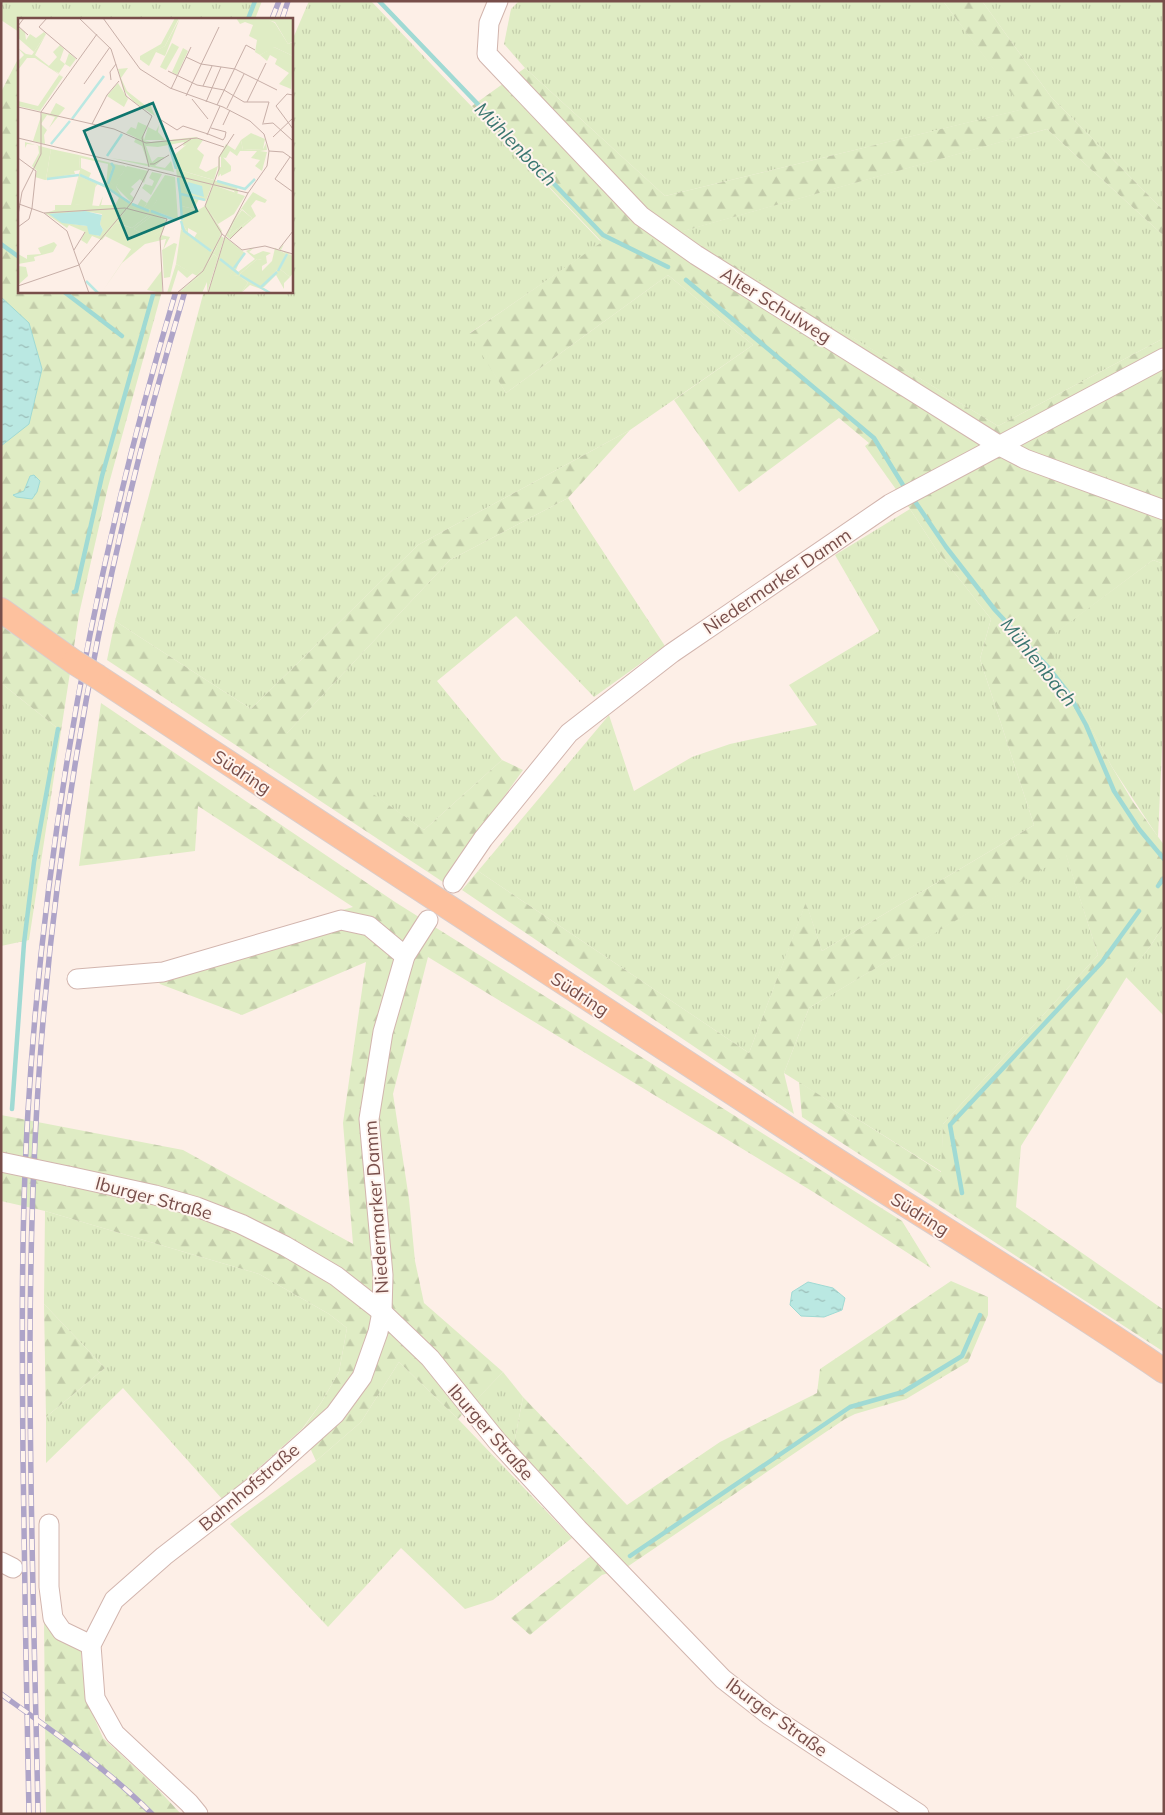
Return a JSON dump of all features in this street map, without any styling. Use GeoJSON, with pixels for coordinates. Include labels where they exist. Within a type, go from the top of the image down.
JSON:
{"type":"FeatureCollection","features":[{"type":"Feature","properties":{"kind":"main road","name":"Südring"},"geometry":{"type":"LineString","coordinates":[[1,610],[74,662],[507,946],[1164,1371]]}},
{"type":"Feature","properties":{"kind":"street","name":"Alter Schulweg"},"geometry":{"type":"LineString","coordinates":[[498,1],[489,23],[487,54],[641,216],[696,255],[1000,446],[1025,459],[1164,510]]}},
{"type":"Feature","properties":{"kind":"street","name":"Niedermarker Damm"},"geometry":{"type":"LineString","coordinates":[[453,882],[482,839],[569,734],[672,653],[890,504],[1164,358]]}},
{"type":"Feature","properties":{"kind":"street"},"geometry":{"type":"LineString","coordinates":[[77,979],[163,972],[341,920],[369,926],[405,956]]}},
{"type":"Feature","properties":{"kind":"street","name":"Niedermarker Damm"},"geometry":{"type":"LineString","coordinates":[[382,1312],[383,1275],[369,1119],[383,1032],[405,956],[428,920]]}},
{"type":"Feature","properties":{"kind":"street","name":"Iburger Straße"},"geometry":{"type":"LineString","coordinates":[[1,1162],[155,1195],[197,1207],[241,1224],[285,1246],[336,1276],[382,1312],[430,1358],[496,1442],[723,1679],[769,1715],[919,1814]]}},
{"type":"Feature","properties":{"kind":"street","name":"Bahnhofstraße"},"geometry":{"type":"LineString","coordinates":[[91,1645],[114,1600],[164,1556],[257,1484],[335,1414],[362,1377],[378,1332],[382,1312]]}},
{"type":"Feature","properties":{"kind":"street"},"geometry":{"type":"LineString","coordinates":[[49,1524],[49,1587],[53,1618],[62,1631],[91,1645],[96,1698],[115,1734],[189,1803],[198,1814]]}},
{"type":"Feature","properties":{"kind":"green space"},"geometry":{"type":"Polygon","coordinates":[[[1,1],[262,1],[255,18],[18,18],[18,31],[1,20],[1,1]]]}},
{"type":"Feature","properties":{"kind":"green space"},"geometry":{"type":"Polygon","coordinates":[[[309,1],[371,1],[603,242],[470,333],[506,393],[668,275],[753,345],[630,430],[418,545],[251,709],[115,621],[204,292],[292,292],[292,41],[309,1]]]}},
{"type":"Feature","properties":{"kind":"green space"},"geometry":{"type":"Polygon","coordinates":[[[519,1],[943,1],[1024,109],[665,196],[525,68],[504,44],[511,9],[519,1]]]}},
{"type":"Feature","properties":{"kind":"green space"},"geometry":{"type":"Polygon","coordinates":[[[943,1],[982,1],[1051,97],[1164,211],[1164,236],[1047,129],[680,232],[998,426],[1164,338],[1164,564],[1153,560],[1045,641],[1112,767],[1133,802],[1164,845],[1164,925],[1126,978],[1021,1146],[1016,1207],[1164,1310],[1164,1352],[802,1117],[799,1082],[941,1172],[943,1124],[1098,955],[1066,855],[809,1008],[784,1073],[794,1114],[462,890],[478,871],[749,1053],[806,902],[822,951],[1034,825],[980,659],[991,619],[938,552],[865,446],[869,443],[839,418],[739,492],[674,400],[753,345],[668,275],[506,393],[469,334],[602,242],[472,106],[525,68],[665,196],[1023,109],[943,1]]]}},
{"type":"Feature","properties":{"kind":"green space"},"geometry":{"type":"Polygon","coordinates":[[[982,1],[1164,1],[1164,211],[1051,97],[982,1]]]}},
{"type":"Feature","properties":{"kind":"green space"},"geometry":{"type":"Polygon","coordinates":[[[18,59],[18,292],[162,292],[108,487],[79,614],[61,731],[1,683],[1,92],[18,59]]]}},
{"type":"Feature","properties":{"kind":"green space"},"geometry":{"type":"Polygon","coordinates":[[[1047,129],[1164,236],[1164,338],[998,426],[679,232],[1047,129]]]}},
{"type":"Feature","properties":{"kind":"green space"},"geometry":{"type":"Polygon","coordinates":[[[630,430],[568,498],[450,560],[287,733],[424,830],[502,760],[523,770],[443,882],[107,660],[115,621],[251,709],[418,545],[630,430]]]}},
{"type":"Feature","properties":{"kind":"green space"},"geometry":{"type":"Polygon","coordinates":[[[568,498],[665,646],[594,697],[516,616],[437,681],[502,760],[424,830],[286,734],[450,560],[568,498]]]}},
{"type":"Feature","properties":{"kind":"green space"},"geometry":{"type":"Polygon","coordinates":[[[910,509],[938,552],[991,619],[980,659],[1034,825],[822,951],[806,903],[749,1053],[478,871],[609,715],[634,791],[692,757],[730,744],[817,725],[789,685],[879,631],[835,555],[910,509]]]}},
{"type":"Feature","properties":{"kind":"green space"},"geometry":{"type":"Polygon","coordinates":[[[1153,560],[1164,564],[1164,705],[1158,837],[1112,767],[1044,641],[1153,560]]]}},
{"type":"Feature","properties":{"kind":"green space"},"geometry":{"type":"Polygon","coordinates":[[[1,683],[61,731],[29,940],[1,946],[1,683]]]}},
{"type":"Feature","properties":{"kind":"green space"},"geometry":{"type":"Polygon","coordinates":[[[101,703],[395,902],[902,1221],[931,1268],[815,1193],[428,957],[393,1094],[409,1199],[415,1261],[424,1303],[503,1372],[458,1419],[399,1362],[361,1422],[316,1461],[302,1430],[339,1372],[347,1328],[329,1314],[259,1274],[45,1211],[1,1201],[1,1115],[183,1150],[353,1244],[343,1123],[366,962],[242,1015],[160,984],[148,966],[353,907],[198,806],[195,851],[79,866],[101,703]]]}},
{"type":"Feature","properties":{"kind":"green space"},"geometry":{"type":"Polygon","coordinates":[[[1066,854],[1098,955],[943,1124],[942,1172],[784,1073],[809,1008],[1066,854]]]}},
{"type":"Feature","properties":{"kind":"green space"},"geometry":{"type":"Polygon","coordinates":[[[1164,925],[1164,1016],[1126,977],[1164,925]]]}},
{"type":"Feature","properties":{"kind":"green space"},"geometry":{"type":"Polygon","coordinates":[[[45,1211],[259,1274],[329,1314],[347,1328],[339,1372],[321,1403],[302,1429],[223,1500],[123,1388],[46,1463],[46,1417],[105,1368],[44,1304],[45,1211]]]}},
{"type":"Feature","properties":{"kind":"green space"},"geometry":{"type":"Polygon","coordinates":[[[951,1281],[988,1297],[988,1315],[968,1362],[906,1399],[855,1414],[845,1419],[627,1567],[602,1575],[530,1635],[511,1618],[605,1545],[513,1449],[523,1397],[627,1505],[720,1442],[817,1393],[820,1369],[951,1281]]]}},
{"type":"Feature","properties":{"kind":"green space"},"geometry":{"type":"Polygon","coordinates":[[[44,1304],[105,1368],[46,1417],[44,1304]]]}},
{"type":"Feature","properties":{"kind":"green space"},"geometry":{"type":"Polygon","coordinates":[[[399,1362],[458,1419],[572,1538],[493,1600],[465,1609],[401,1548],[328,1627],[230,1524],[316,1461],[361,1422],[399,1362]]]}},
{"type":"Feature","properties":{"kind":"green space"},"geometry":{"type":"Polygon","coordinates":[[[503,1372],[523,1397],[513,1449],[474,1402],[503,1372]]]}},
{"type":"Feature","properties":{"kind":"green space"},"geometry":{"type":"Polygon","coordinates":[[[44,1621],[86,1631],[81,1655],[86,1699],[103,1738],[153,1784],[181,1814],[46,1814],[44,1621]]]}},
{"type":"Feature","properties":{"kind":"water"},"geometry":{"type":"Polygon","coordinates":[[[1,297],[29,323],[42,369],[29,424],[1,446],[1,297]]]}},
{"type":"Feature","properties":{"kind":"water"},"geometry":{"type":"Polygon","coordinates":[[[34,475],[40,481],[37,492],[32,499],[13,495],[24,491],[30,476],[34,475]]]}},
{"type":"Feature","properties":{"kind":"water"},"geometry":{"type":"Polygon","coordinates":[[[808,1282],[833,1288],[845,1298],[842,1310],[824,1317],[801,1316],[790,1305],[792,1292],[808,1282]]]}},
{"type":"Feature","properties":{"kind":"waterway"},"geometry":{"type":"LineString","coordinates":[[248,18],[255,1]]}},
{"type":"Feature","properties":{"kind":"waterway","name":"Mühlenbach"},"geometry":{"type":"LineString","coordinates":[[379,1],[603,235],[668,267]]}},
{"type":"Feature","properties":{"kind":"waterway"},"geometry":{"type":"LineString","coordinates":[[1,244],[18,256]]}},
{"type":"Feature","properties":{"kind":"waterway","name":"Mühlenbach"},"geometry":{"type":"LineString","coordinates":[[686,280],[874,438],[903,485]]}},
{"type":"Feature","properties":{"kind":"waterway"},"geometry":{"type":"LineString","coordinates":[[64,292],[122,336]]}},
{"type":"Feature","properties":{"kind":"waterway"},"geometry":{"type":"LineString","coordinates":[[138,348],[154,292]]}},
{"type":"Feature","properties":{"kind":"waterway"},"geometry":{"type":"LineString","coordinates":[[74,592],[76,591],[102,476],[138,348]]}},
{"type":"Feature","properties":{"kind":"waterway","name":"Mühlenbach"},"geometry":{"type":"LineString","coordinates":[[914,500],[946,547],[995,610],[1048,667],[1069,694],[1086,725],[1114,791],[1139,829],[1164,859]]}},
{"type":"Feature","properties":{"kind":"waterway"},"geometry":{"type":"LineString","coordinates":[[12,1109],[24,943],[34,862],[58,729]]}},
{"type":"Feature","properties":{"kind":"waterway"},"geometry":{"type":"LineString","coordinates":[[1158,886],[1164,878]]}},
{"type":"Feature","properties":{"kind":"waterway"},"geometry":{"type":"LineString","coordinates":[[962,1193],[950,1125],[1102,962],[1139,911]]}},
{"type":"Feature","properties":{"kind":"waterway"},"geometry":{"type":"LineString","coordinates":[[630,1556],[850,1407],[903,1392],[962,1356],[980,1315]]}},
{"type":"Feature","properties":{"kind":"railway"},"geometry":{"type":"LineString","coordinates":[[272,18],[279,1]]}},
{"type":"Feature","properties":{"kind":"railway"},"geometry":{"type":"LineString","coordinates":[[282,18],[288,1]]}},
{"type":"Feature","properties":{"kind":"railway"},"geometry":{"type":"LineString","coordinates":[[29,1814],[23,1503],[22,1284],[28,1111],[36,1006],[47,902],[78,696],[121,493],[176,292]]}},
{"type":"Feature","properties":{"kind":"railway"},"geometry":{"type":"LineString","coordinates":[[38,1814],[31,1512],[30,1311],[32,1210],[44,1010],[53,918],[65,827],[96,647],[136,469],[185,292]]}},
{"type":"Feature","properties":{"kind":"railway"},"geometry":{"type":"LineString","coordinates":[[1,1694],[98,1766],[152,1814]]}}]}
